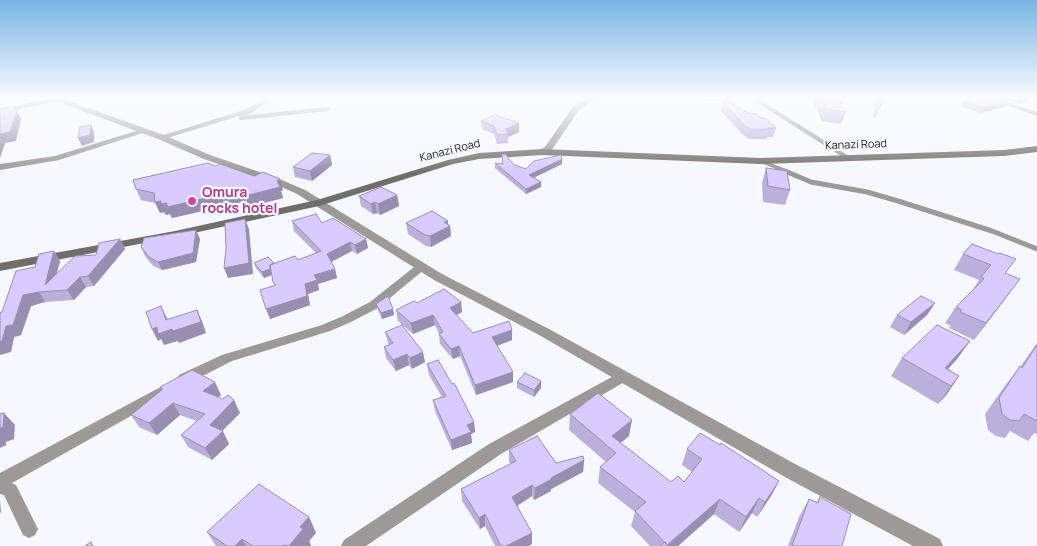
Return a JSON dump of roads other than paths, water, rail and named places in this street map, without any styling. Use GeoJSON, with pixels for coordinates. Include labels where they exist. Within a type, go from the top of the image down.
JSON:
{"type":"FeatureCollection","features":[{"type":"Feature","properties":{"kind":"main road","name":"Kanazi Road"},"geometry":{"type":"LineString","coordinates":[[0,267],[175,234],[318,203],[451,162],[497,154],[542,152],[761,161],[1004,154],[1037,149]]}},
{"type":"Feature","properties":{"kind":"street"},"geometry":{"type":"LineString","coordinates":[[116,122],[161,137],[207,157],[274,180],[318,203],[458,288],[544,332],[621,377],[933,546]]}},
{"type":"Feature","properties":{"kind":"street"},"geometry":{"type":"LineString","coordinates":[[161,137],[212,122]]}},
{"type":"Feature","properties":{"kind":"street"},"geometry":{"type":"LineString","coordinates":[[542,152],[548,149],[567,122]]}},
{"type":"Feature","properties":{"kind":"street"},"geometry":{"type":"LineString","coordinates":[[0,167],[56,158],[142,132]]}},
{"type":"Feature","properties":{"kind":"street"},"geometry":{"type":"LineString","coordinates":[[0,481],[218,362],[347,319],[374,305],[422,266]]}},
{"type":"Feature","properties":{"kind":"street"},"geometry":{"type":"LineString","coordinates":[[350,546],[495,449],[621,377]]}},
{"type":"Feature","properties":{"kind":"street"},"geometry":{"type":"LineString","coordinates":[[0,486],[10,490],[28,529]]}},
{"type":"Feature","properties":{"kind":"lane"},"geometry":{"type":"LineString","coordinates":[[792,122],[848,158]]}},
{"type":"Feature","properties":{"kind":"lane"},"geometry":{"type":"LineString","coordinates":[[761,161],[811,182],[867,192],[898,201],[992,231],[1037,249]]}},
{"type":"Feature","properties":{"kind":"place","name":"Omura rocks hotel"},"geometry":{"type":"Point","coordinates":[192,201]}}]}
